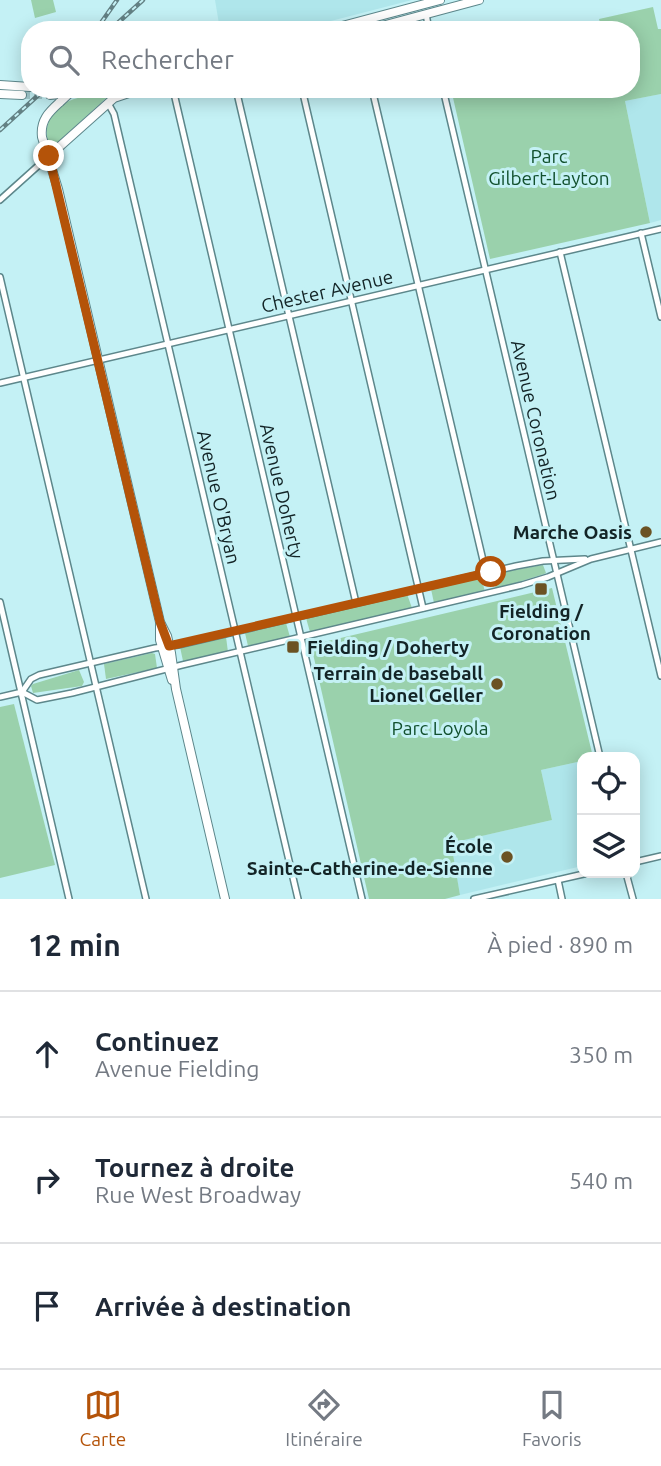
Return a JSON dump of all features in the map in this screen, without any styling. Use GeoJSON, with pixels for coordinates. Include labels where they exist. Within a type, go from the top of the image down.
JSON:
{"type":"FeatureCollection","features":[{"type":"Feature","properties":{"kind":"street"},"geometry":{"type":"LineString","coordinates":[[373,21],[440,0]]}},
{"type":"Feature","properties":{"kind":"street"},"geometry":{"type":"LineString","coordinates":[[400,21],[479,0]]}},
{"type":"Feature","properties":{"kind":"street"},"geometry":{"type":"LineString","coordinates":[[423,4],[427,21]]}},
{"type":"Feature","properties":{"kind":"street"},"geometry":{"type":"LineString","coordinates":[[0,85],[21,86]]}},
{"type":"Feature","properties":{"kind":"street"},"geometry":{"type":"LineString","coordinates":[[0,94],[21,95]]}},
{"type":"Feature","properties":{"kind":"street"},"geometry":{"type":"LineString","coordinates":[[60,98],[42,125],[42,136],[98,360],[225,899]]}},
{"type":"Feature","properties":{"kind":"street"},"geometry":{"type":"LineString","coordinates":[[0,200],[115,98]]}},
{"type":"Feature","properties":{"kind":"street","name":"Avenue Doherty"},"geometry":{"type":"LineString","coordinates":[[175,98],[362,899]]}},
{"type":"Feature","properties":{"kind":"street"},"geometry":{"type":"LineString","coordinates":[[238,98],[356,603]]}},
{"type":"Feature","properties":{"kind":"street"},"geometry":{"type":"LineString","coordinates":[[304,98],[423,608]]}},
{"type":"Feature","properties":{"kind":"street"},"geometry":{"type":"LineString","coordinates":[[374,98],[486,573]]}},
{"type":"Feature","properties":{"kind":"street","name":"Avenue Coronation"},"geometry":{"type":"LineString","coordinates":[[445,98],[599,752]]}},
{"type":"Feature","properties":{"kind":"street","name":"Avenue O'Bryan"},"geometry":{"type":"LineString","coordinates":[[108,103],[114,114],[298,899]]}},
{"type":"Feature","properties":{"kind":"street","name":"Chester Avenue"},"geometry":{"type":"LineString","coordinates":[[0,383],[661,229]]}},
{"type":"Feature","properties":{"kind":"street"},"geometry":{"type":"LineString","coordinates":[[641,233],[661,317]]}},
{"type":"Feature","properties":{"kind":"street"},"geometry":{"type":"LineString","coordinates":[[560,252],[661,676]]}},
{"type":"Feature","properties":{"kind":"street"},"geometry":{"type":"LineString","coordinates":[[0,277],[146,899]]}},
{"type":"Feature","properties":{"kind":"street"},"geometry":{"type":"LineString","coordinates":[[22,692],[37,699],[96,687],[522,585],[591,559],[661,542]]}},
{"type":"Feature","properties":{"kind":"street"},"geometry":{"type":"LineString","coordinates":[[0,697],[22,692],[35,677],[90,663],[486,573],[554,561],[591,559]]}},
{"type":"Feature","properties":{"kind":"street"},"geometry":{"type":"LineString","coordinates":[[0,602],[69,899]]}},
{"type":"Feature","properties":{"kind":"street"},"geometry":{"type":"LineString","coordinates":[[640,861],[661,856]]}},
{"type":"Feature","properties":{"kind":"street"},"geometry":{"type":"LineString","coordinates":[[474,899],[577,875]]}},
{"type":"Feature","properties":{"kind":"street"},"geometry":{"type":"LineString","coordinates":[[627,878],[633,899]]}},
{"type":"Feature","properties":{"kind":"street"},"geometry":{"type":"LineString","coordinates":[[558,880],[562,899]]}},
{"type":"Feature","properties":{"kind":"shaded area"},"geometry":{"type":"Polygon","coordinates":[[[215,0],[412,0],[331,21],[218,21],[215,0]]]}},
{"type":"Feature","properties":{"kind":"shaded area"},"geometry":{"type":"Polygon","coordinates":[[[661,94],[661,220],[650,223],[625,101],[661,94]]]}},
{"type":"Feature","properties":{"kind":"shaded area","name":"École Sainte-Catherine-de-Sienne"},"geometry":{"type":"Polygon","coordinates":[[[577,762],[577,867],[460,895],[450,843],[552,820],[541,770],[577,762]]]}},
{"type":"Feature","properties":{"kind":"green space"},"geometry":{"type":"Polygon","coordinates":[[[31,0],[53,0],[56,12],[35,18],[31,0]]]}},
{"type":"Feature","properties":{"kind":"green space","name":"Parc Gilbert-Layton"},"geometry":{"type":"Polygon","coordinates":[[[653,7],[658,29],[661,29],[661,94],[625,101],[650,223],[490,259],[453,98],[640,98],[640,21],[599,19],[653,7]]]}},
{"type":"Feature","properties":{"kind":"green space"},"geometry":{"type":"Polygon","coordinates":[[[79,98],[106,98],[57,143],[49,143],[47,130],[50,119],[69,101],[79,98]]]}},
{"type":"Feature","properties":{"kind":"green space"},"geometry":{"type":"Polygon","coordinates":[[[543,565],[546,573],[496,589],[492,574],[543,565]]]}},
{"type":"Feature","properties":{"kind":"green space"},"geometry":{"type":"Polygon","coordinates":[[[481,576],[485,592],[434,603],[431,589],[481,576]]]}},
{"type":"Feature","properties":{"kind":"green space","name":"Parc Loyola"},"geometry":{"type":"Polygon","coordinates":[[[552,588],[592,752],[577,752],[577,762],[541,770],[552,820],[451,843],[460,895],[445,899],[369,899],[311,645],[552,588]]]}},
{"type":"Feature","properties":{"kind":"green space"},"geometry":{"type":"Polygon","coordinates":[[[407,594],[412,608],[410,609],[310,632],[306,618],[309,616],[407,594]]]}},
{"type":"Feature","properties":{"kind":"green space"},"geometry":{"type":"Polygon","coordinates":[[[284,622],[290,637],[248,646],[245,633],[247,631],[284,622]]]}},
{"type":"Feature","properties":{"kind":"green space"},"geometry":{"type":"Polygon","coordinates":[[[226,637],[228,652],[183,661],[180,647],[226,637]]]}},
{"type":"Feature","properties":{"kind":"green space"},"geometry":{"type":"Polygon","coordinates":[[[155,654],[157,668],[106,679],[104,664],[155,654]]]}},
{"type":"Feature","properties":{"kind":"green space"},"geometry":{"type":"Polygon","coordinates":[[[79,670],[84,682],[82,686],[33,693],[33,684],[79,670]]]}},
{"type":"Feature","properties":{"kind":"green space"},"geometry":{"type":"Polygon","coordinates":[[[14,704],[55,865],[0,878],[0,707],[14,704]]]}},
{"type":"Feature","properties":{"kind":"railway"},"geometry":{"type":"LineString","coordinates":[[102,21],[117,0]]}},
{"type":"Feature","properties":{"kind":"railway"},"geometry":{"type":"LineString","coordinates":[[120,21],[143,0]]}},
{"type":"Feature","properties":{"kind":"railway"},"geometry":{"type":"LineString","coordinates":[[0,130],[35,98]]}},
{"type":"Feature","properties":{"kind":"place","name":"Marche Oasis"},"geometry":{"type":"Point","coordinates":[646,532]}},
{"type":"Feature","properties":{"kind":"place","name":"Fielding / Coronation"},"geometry":{"type":"Point","coordinates":[541,589]}},
{"type":"Feature","properties":{"kind":"place","name":"Fielding / Doherty"},"geometry":{"type":"Point","coordinates":[293,647]}},
{"type":"Feature","properties":{"kind":"place","name":"Terrain de baseball Lionel Geller"},"geometry":{"type":"Point","coordinates":[497,684]}},
{"type":"Feature","properties":{"kind":"place","name":"École Sainte-Catherine-de-Sienne"},"geometry":{"type":"Point","coordinates":[507,857]}},
{"type":"Feature","properties":{"kind":"route"},"geometry":{"type":"LineString","coordinates":[[49,156],[160,622],[169,646],[491,572]]}}]}
